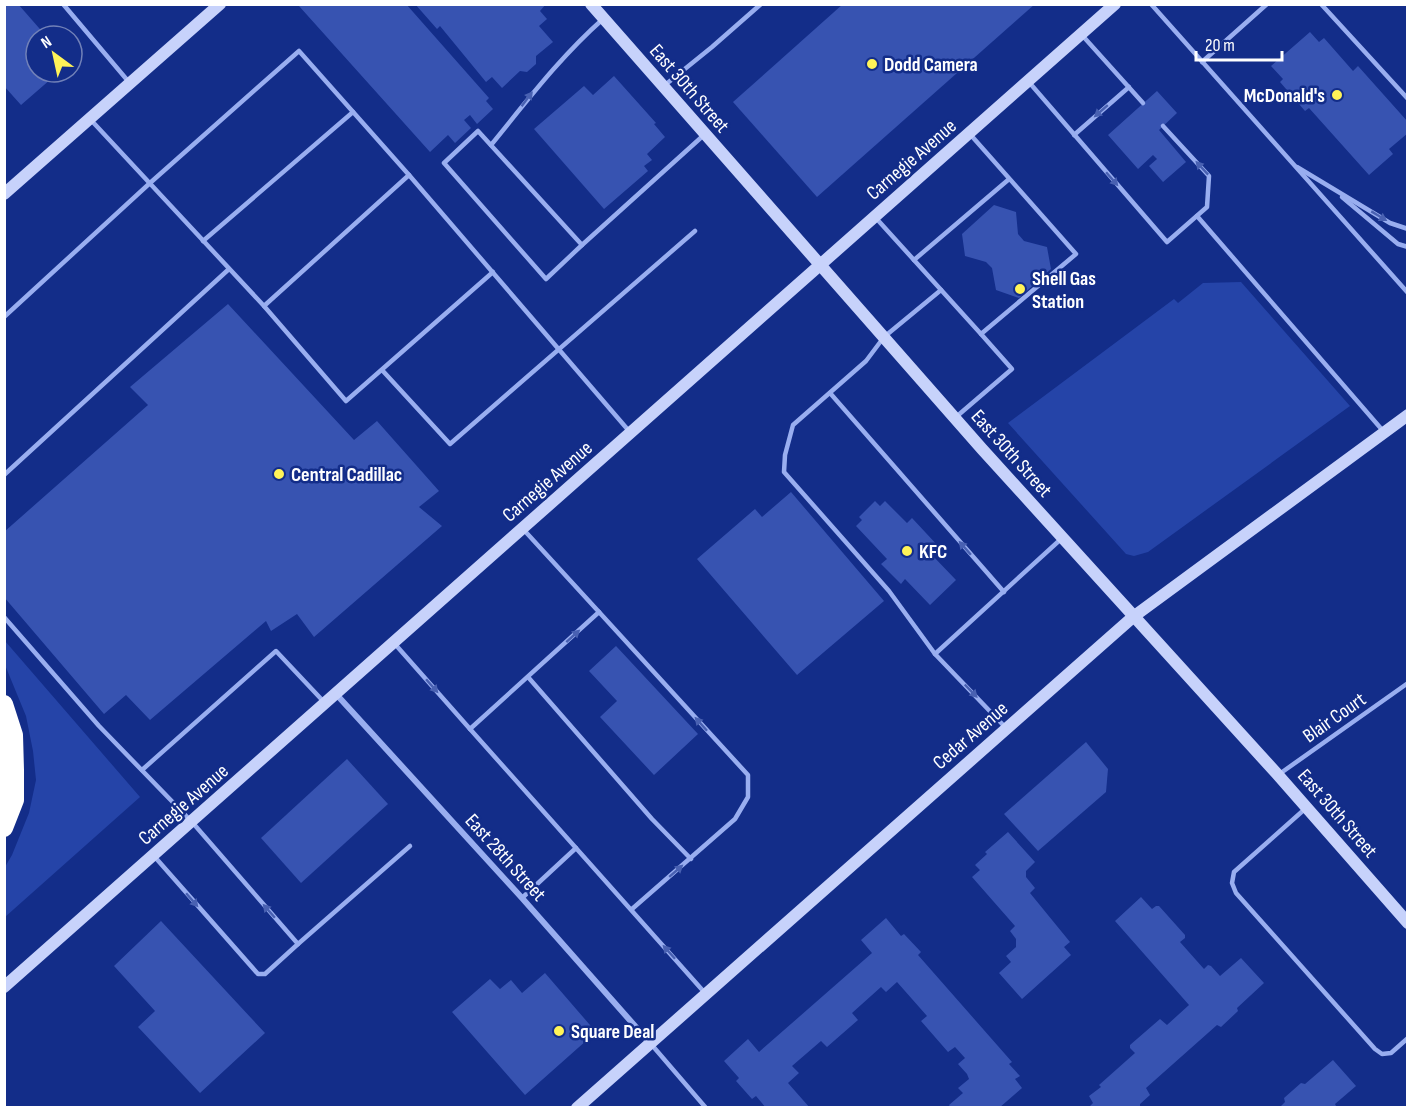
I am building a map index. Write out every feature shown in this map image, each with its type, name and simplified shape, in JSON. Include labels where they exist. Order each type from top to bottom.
[{"type":"highway","points":[[4,704],[14,735],[15,770],[15,800],[4,828]]},
{"type":"main road","points":[[4,194],[220,4]]},
{"type":"main road","name":"East 30th Street","points":[[591,4],[954,418],[1133,618],[1278,775],[1407,923]]},
{"type":"main road","name":"Carnegie Avenue","points":[[4,987],[1115,4]]},
{"type":"main road","name":"Cedar Avenue","points":[[577,1107],[1133,618],[1407,415]]},
{"type":"street","name":"East 28th Street","points":[[336,694],[522,898],[650,1043]]},
{"type":"lane","points":[[63,4],[130,83]]},
{"type":"lane","points":[[663,87],[761,4]]},
{"type":"lane","points":[[1151,4],[1407,293]]},
{"type":"lane","points":[[1202,62],[1267,4]]},
{"type":"lane","points":[[1321,4],[1407,99]]},
{"type":"lane","points":[[491,145],[576,43],[603,19]]},
{"type":"lane","points":[[1081,34],[1143,103]]},
{"type":"lane","points":[[4,317],[299,51],[631,433]]},
{"type":"lane","points":[[1028,81],[1167,242],[1207,207],[1209,176],[1163,126]]},
{"type":"lane","points":[[1074,135],[1129,87]]},
{"type":"lane","points":[[203,241],[353,112]]},
{"type":"lane","points":[[90,119],[264,306],[346,401],[493,272]]},
{"type":"lane","points":[[582,245],[478,131],[444,163],[546,279],[705,134]]},
{"type":"lane","points":[[969,133],[1008,180],[1076,254],[981,334]]},
{"type":"lane","points":[[1293,164],[1390,223],[1407,229]]},
{"type":"lane","points":[[264,306],[409,175]]},
{"type":"lane","points":[[914,261],[1008,180]]},
{"type":"lane","points":[[1331,187],[1398,244],[1407,247]]},
{"type":"lane","points":[[1197,216],[1384,432]]},
{"type":"lane","points":[[875,217],[1012,369],[954,418]]},
{"type":"lane","points":[[382,370],[450,444],[695,231]]},
{"type":"lane","points":[[4,475],[229,269]]},
{"type":"lane","points":[[941,290],[884,337],[866,361],[793,425],[785,455],[784,472],[889,591],[935,654],[1007,729]]},
{"type":"lane","points":[[830,393],[1004,592]]},
{"type":"lane","points":[[522,529],[748,775],[748,797],[735,819],[632,909]]},
{"type":"lane","points":[[935,654],[1062,538]]},
{"type":"lane","points":[[470,729],[599,612]]},
{"type":"lane","points":[[4,617],[99,726],[192,822],[298,944]]},
{"type":"lane","points":[[393,643],[706,994]]},
{"type":"lane","points":[[142,770],[276,651],[326,704]]},
{"type":"lane","points":[[528,677],[652,819],[691,859]]},
{"type":"lane","name":"Blair Court","points":[[1278,775],[1407,683]]},
{"type":"lane","points":[[1306,808],[1234,872],[1232,883],[1236,893],[1375,1049],[1382,1054],[1391,1053],[1407,1038]]},
{"type":"lane","points":[[154,856],[258,974],[265,974],[410,846]]},
{"type":"lane","points":[[522,898],[576,848]]},
{"type":"lane","points":[[650,1043],[706,1107]]},
{"type":"shaded area","points":[[1241,282],[1350,406],[1148,552],[1134,556],[1126,554],[1008,423],[1174,299],[1178,303],[1203,283]]},
{"type":"shaded area","points":[[5,641],[140,797],[5,917],[5,867],[29,813],[36,780],[26,716],[5,665]]},
{"type":"building","points":[[4,4],[18,4],[36,24],[24,24],[24,84],[45,84],[21,105],[4,86]]},
{"type":"building","points":[[301,4],[406,4],[489,98],[486,101],[493,109],[477,124],[470,115],[464,120],[471,128],[455,143],[448,135],[430,152],[299,6]]},
{"type":"building","points":[[415,4],[546,4],[540,11],[547,19],[539,26],[553,42],[536,56],[536,64],[527,72],[520,71],[502,88],[492,77],[486,82],[440,26],[437,29]]},
{"type":"building","name":"Dodd Camera","points":[[843,4],[1035,4],[817,197],[733,102]]},
{"type":"building","name":"McDonald's","points":[[1310,32],[1319,42],[1324,38],[1353,71],[1358,66],[1408,122],[1408,133],[1389,149],[1393,154],[1369,175],[1309,108],[1305,111],[1280,82],[1283,79],[1271,66]]},
{"type":"building","points":[[614,76],[656,123],[654,124],[665,137],[647,154],[652,160],[644,166],[648,171],[604,209],[534,129],[584,86],[593,95]]},
{"type":"building","points":[[1157,91],[1177,113],[1159,130],[1186,162],[1163,182],[1149,166],[1157,159],[1153,155],[1138,169],[1108,135]]},
{"type":"building","points":[[994,205],[1016,212],[1018,234],[1024,241],[1047,247],[1051,269],[1019,298],[996,290],[992,268],[986,262],[965,256],[962,234]]},
{"type":"building","points":[[228,304],[354,440],[377,421],[439,491],[419,507],[442,526],[314,637],[297,614],[271,631],[266,621],[150,720],[126,695],[104,714],[4,597],[4,532],[148,405],[130,387]]},
{"type":"building","points":[[791,492],[884,601],[797,675],[697,559],[755,509],[762,517]]},
{"type":"building","name":"KFC","points":[[875,501],[880,506],[885,501],[907,523],[912,518],[939,547],[931,554],[956,580],[930,605],[905,579],[901,584],[881,564],[887,559],[856,526],[862,520],[859,517]]},
{"type":"building","points":[[616,646],[698,734],[654,775],[600,717],[617,701],[589,671]]},
{"type":"building","points":[[1086,742],[1108,769],[1106,792],[1038,851],[1004,814]]},
{"type":"building","points":[[347,759],[388,804],[301,883],[261,838]]},
{"type":"building","points":[[1008,832],[1035,862],[1026,871],[1026,877],[1035,888],[1030,893],[1070,942],[1064,947],[1071,955],[1022,999],[999,973],[1011,962],[1006,956],[1016,947],[1016,939],[1010,931],[1015,926],[972,877],[980,870],[975,865],[987,854],[985,852]]},
{"type":"building","points":[[1141,897],[1152,909],[1159,906],[1185,935],[1180,942],[1204,969],[1208,965],[1211,966],[1220,976],[1241,958],[1264,983],[1237,1008],[1238,1011],[1221,1027],[1217,1025],[1146,1088],[1150,1095],[1140,1104],[1140,1108],[1088,1108],[1093,1103],[1089,1096],[1135,1053],[1130,1045],[1160,1019],[1167,1025],[1189,1005],[1115,921]]},
{"type":"building","points":[[886,918],[901,936],[904,934],[921,952],[918,955],[1012,1062],[1009,1064],[1020,1076],[1015,1079],[1022,1088],[999,1108],[951,1108],[949,1105],[963,1093],[958,1088],[969,1079],[958,1064],[965,1058],[955,1047],[948,1052],[921,1021],[927,1016],[897,982],[886,992],[881,987],[852,1013],[858,1020],[827,1047],[821,1041],[792,1066],[799,1073],[788,1083],[810,1108],[766,1108],[756,1096],[752,1099],[736,1081],[739,1078],[724,1061],[748,1039],[759,1052],[872,953],[861,940]]},
{"type":"building","points":[[161,921],[265,1033],[200,1093],[138,1027],[155,1011],[114,966]]},
{"type":"building","points":[[545,973],[596,1032],[525,1095],[452,1012],[490,979],[500,989],[511,980],[522,993]]},
{"type":"building","points":[[1333,1060],[1356,1086],[1335,1104],[1337,1108],[1279,1108],[1285,1102],[1284,1098],[1301,1083],[1305,1084]]},
{"type":"place","name":"Dodd Camera","points":[[872,64]]},
{"type":"place","name":"McDonald's","points":[[1337,95]]},
{"type":"place","name":"Shell Gas Station","points":[[1020,289]]},
{"type":"place","name":"Central Cadillac","points":[[279,474]]},
{"type":"place","name":"KFC","points":[[907,551]]},
{"type":"place","name":"Square Deal","points":[[559,1031]]}]
